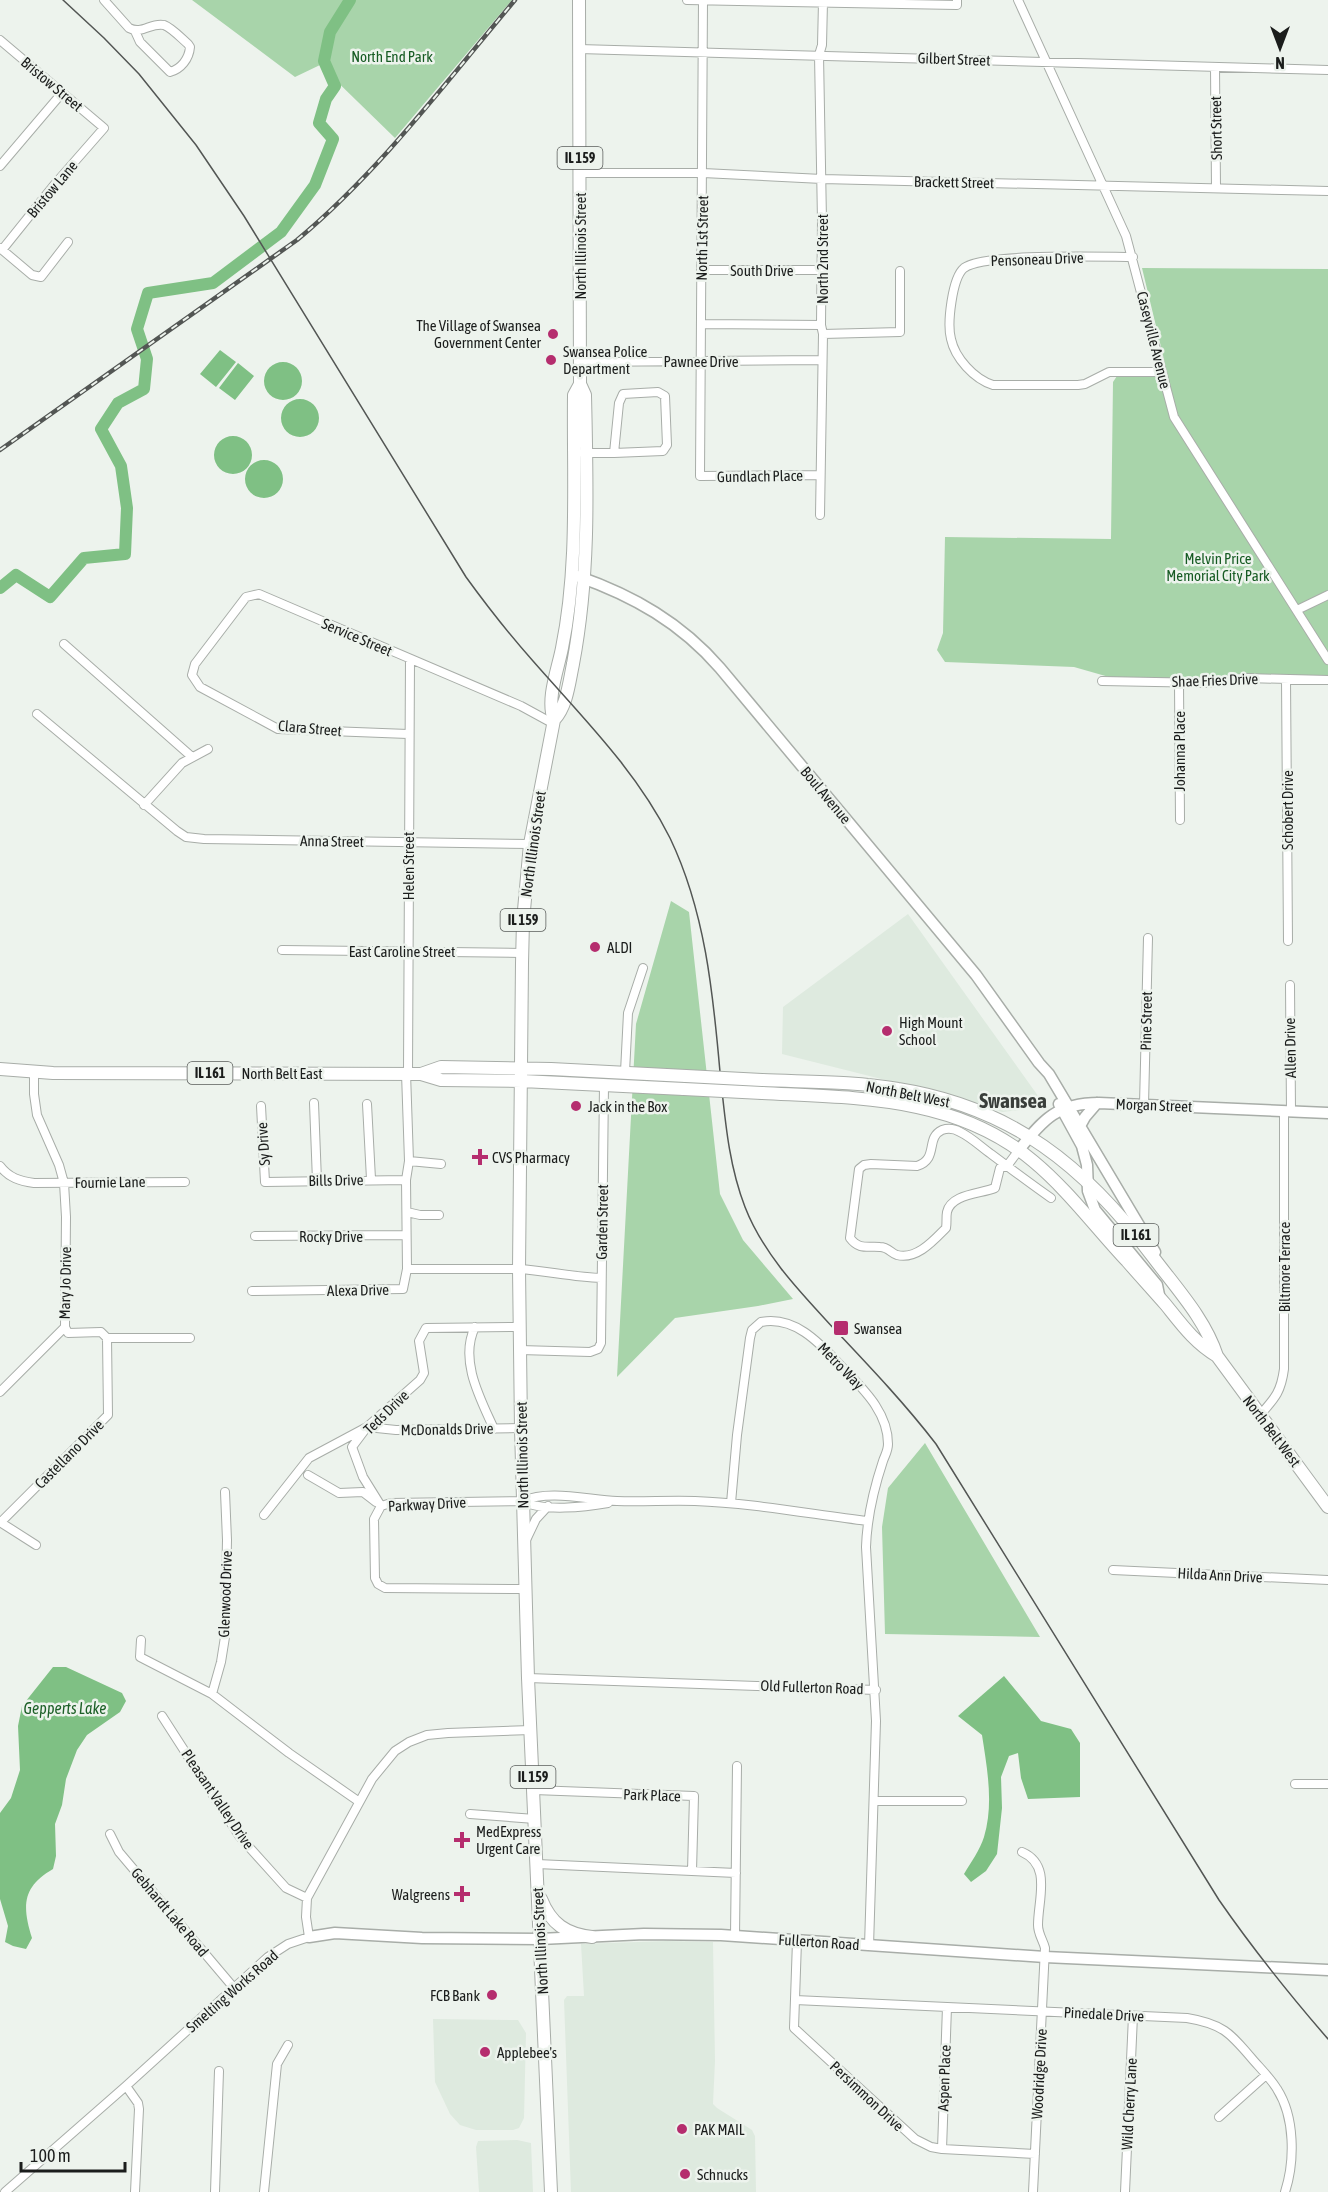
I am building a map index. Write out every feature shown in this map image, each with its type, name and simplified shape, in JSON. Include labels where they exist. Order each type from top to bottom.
[{"type":"main road","name":"North Illinois Street","points":[[554,722],[564,707],[585,579],[585,395],[580,384],[579,0]]},
{"type":"main road","name":"North Illinois Street","points":[[551,2192],[528,1678],[521,1428],[519,1269],[522,952],[530,844],[554,722],[551,704],[564,636],[572,574],[573,395],[580,384]]},
{"type":"main road","name":"North Belt East","points":[[0,1070],[407,1073],[421,1074],[441,1080],[522,1075]]},
{"type":"main road","name":"North Belt West","points":[[522,1075],[625,1072],[867,1085],[914,1092],[967,1107],[1029,1137],[1062,1159],[1088,1181],[1117,1211],[1207,1330],[1217,1356],[1328,1507]]},
{"type":"main road","name":"North Belt West","points":[[522,1075],[604,1085],[860,1098],[911,1105],[965,1121],[1019,1150],[1053,1180],[1161,1299],[1193,1340],[1217,1356]]},
{"type":"main road","points":[[538,1892],[544,1908],[558,1926],[569,1932],[592,1937]]},
{"type":"street","points":[[104,0],[129,28],[135,31],[165,26],[188,44],[190,47],[188,58],[173,72],[167,70],[140,42],[135,31]]},
{"type":"street","points":[[687,0],[957,3]]},
{"type":"street","name":"North 1st Street","points":[[700,476],[703,0]]},
{"type":"street","name":"Caseyville Avenue","points":[[1018,0],[1126,236],[1170,406],[1178,425],[1328,660]]},
{"type":"street","name":"North 2nd Street","points":[[820,515],[822,179],[819,55],[822,45],[823,2]]},
{"type":"street","name":"Bristow Street","points":[[0,40],[104,128]]},
{"type":"street","name":"Gilbert Street","points":[[579,49],[1328,70]]},
{"type":"street","name":"Short Street","points":[[1215,67],[1216,189]]},
{"type":"street","points":[[0,166],[62,93]]},
{"type":"street","name":"Bristow Lane","points":[[1,249],[104,128]]},
{"type":"street","name":"Brackett Street","points":[[580,173],[703,173],[822,179],[1328,192]]},
{"type":"street","points":[[1,249],[32,275],[42,277],[68,242]]},
{"type":"street","name":"Pensoneau Drive","points":[[1133,257],[1032,258],[975,262],[959,273],[954,285],[951,340],[970,371],[984,382],[993,385],[1078,385],[1109,372],[1161,372]]},
{"type":"street","name":"South Drive","points":[[701,270],[822,270]]},
{"type":"street","points":[[701,324],[900,332],[900,271]]},
{"type":"street","name":"Pawnee Drive","points":[[580,362],[821,360]]},
{"type":"street","points":[[573,452],[614,453],[663,451],[667,445],[665,396],[658,392],[623,394],[618,403],[614,453]]},
{"type":"street","name":"Gundlach Place","points":[[700,476],[820,475]]},
{"type":"street","name":"Boul Avenue","points":[[572,574],[655,611],[682,630],[706,653],[976,975],[1039,1063],[1044,1077],[1080,1126],[1138,1225],[1164,1264],[1167,1276]]},
{"type":"street","name":"Service Street","points":[[192,675],[195,664],[246,597],[259,594],[554,722]]},
{"type":"street","points":[[1297,610],[1328,595]]},
{"type":"street","points":[[64,644],[192,757]]},
{"type":"street","name":"Helen Street","points":[[407,1269],[410,659]]},
{"type":"street","name":"Clara Street","points":[[192,675],[200,687],[278,729],[408,734]]},
{"type":"street","name":"Shae Fries Drive","points":[[1102,681],[1208,684],[1245,678],[1328,680]]},
{"type":"street","name":"Schobert Drive","points":[[1286,679],[1288,941]]},
{"type":"street","name":"Johanna Place","points":[[1179,683],[1180,820]]},
{"type":"street","name":"Anna Street","points":[[37,714],[144,805],[186,837],[530,844]]},
{"type":"street","points":[[144,805],[182,763],[208,749]]},
{"type":"street","name":"Pine Street","points":[[1144,1105],[1148,938]]},
{"type":"street","name":"East Caroline Street","points":[[282,950],[522,952]]},
{"type":"street","points":[[625,1072],[628,1013],[643,968]]},
{"type":"street","name":"Allen Drive","points":[[1288,1111],[1290,985]]},
{"type":"street","name":"Mary Jo Drive","points":[[0,1392],[65,1327],[64,1183],[57,1159],[37,1115],[34,1072]]},
{"type":"street","name":"Garden Street","points":[[519,1269],[571,1277],[601,1278],[604,1085]]},
{"type":"street","points":[[314,1103],[317,1180]]},
{"type":"street","points":[[1080,1126],[1097,1103]]},
{"type":"street","name":"Morgan Street","points":[[1065,1107],[1097,1103],[1328,1113]]},
{"type":"street","points":[[367,1104],[372,1179]]},
{"type":"street","name":"Sy Drive","points":[[261,1106],[265,1182]]},
{"type":"street","points":[[1051,1198],[1007,1166],[961,1132],[952,1129],[943,1130],[937,1134],[930,1156],[923,1164],[917,1166],[864,1165],[859,1169],[850,1238],[860,1246],[888,1248],[895,1254],[906,1256],[920,1251],[946,1228],[947,1211],[953,1202],[961,1197],[994,1188],[1000,1168],[1007,1166],[1042,1123],[1065,1107]]},
{"type":"street","name":"Boul Avenue","points":[[1065,1107],[1082,1146],[1087,1165],[1090,1200],[1095,1210],[1157,1286],[1161,1299]]},
{"type":"street","name":"Biltmore Terrace","points":[[1260,1415],[1276,1397],[1284,1369],[1288,1111]]},
{"type":"street","points":[[409,1161],[441,1164]]},
{"type":"street","name":"Fournie Lane","points":[[0,1166],[14,1179],[34,1183],[185,1182]]},
{"type":"street","name":"Bills Drive","points":[[265,1182],[406,1180]]},
{"type":"street","points":[[407,1212],[438,1215]]},
{"type":"street","name":"Rocky Drive","points":[[255,1236],[406,1235]]},
{"type":"street","name":"Alexa Drive","points":[[252,1291],[403,1289],[407,1269],[519,1269]]},
{"type":"street","points":[[520,1350],[590,1352],[598,1349],[601,1343],[601,1278]]},
{"type":"street","name":"Metro Way","points":[[731,1503],[737,1435],[750,1338],[756,1325],[766,1321],[795,1327],[817,1340],[874,1402],[887,1434],[887,1452],[867,1521],[866,1562],[876,1690]]},
{"type":"street","points":[[65,1327],[68,1332],[102,1332],[107,1338],[190,1338]]},
{"type":"street","points":[[475,1327],[471,1336],[470,1349],[474,1384],[494,1429]]},
{"type":"street","name":"Teds Drive","points":[[381,1506],[363,1477],[352,1447],[367,1427],[420,1380],[424,1373],[419,1341],[426,1328],[519,1327]]},
{"type":"street","name":"Castellano Drive","points":[[1,1522],[108,1415],[107,1338]]},
{"type":"street","points":[[264,1515],[309,1458],[367,1427]]},
{"type":"street","name":"McDonalds Drive","points":[[367,1427],[396,1430],[521,1428]]},
{"type":"street","points":[[308,1476],[339,1493],[363,1492],[381,1506]]},
{"type":"street","name":"Glenwood Drive","points":[[212,1694],[225,1637],[225,1492]]},
{"type":"street","points":[[523,1501],[529,1498],[561,1497],[616,1501],[731,1503],[867,1521]]},
{"type":"street","points":[[523,1501],[530,1505],[595,1506],[616,1501]]},
{"type":"street","name":"Parkway Drive","points":[[523,1501],[391,1503],[381,1506],[374,1519],[375,1578],[378,1584],[385,1588],[525,1590]]},
{"type":"street","points":[[524,1545],[536,1519],[548,1506]]},
{"type":"street","points":[[1,1522],[36,1545]]},
{"type":"street","name":"Hilda Ann Drive","points":[[1113,1570],[1328,1580]]},
{"type":"street","points":[[141,1640],[140,1657],[212,1694],[358,1801]]},
{"type":"street","name":"Old Fullerton Road","points":[[528,1678],[876,1690],[869,1946]]},
{"type":"street","name":"Pleasant Valley Drive","points":[[162,1716],[240,1837],[286,1888],[307,1898]]},
{"type":"street","points":[[309,1936],[306,1917],[307,1898],[358,1801],[394,1751],[427,1735],[531,1730]]},
{"type":"street","points":[[735,1936],[737,1766]]},
{"type":"street","points":[[1295,1784],[1328,1784]]},
{"type":"street","name":"Park Place","points":[[534,1790],[694,1796],[692,1871]]},
{"type":"street","points":[[874,1801],[963,1801]]},
{"type":"street","points":[[470,1814],[535,1819]]},
{"type":"street","name":"Gebhardt Lake Road","points":[[110,1834],[119,1852],[234,1988]]},
{"type":"street","name":"Woodridge Drive","points":[[1022,1852],[1033,1857],[1039,1866],[1041,1877],[1038,1928],[1043,1941],[1045,1957],[1033,2192]]},
{"type":"street","points":[[537,1864],[736,1873]]},
{"type":"street","name":"Fullerton Road","points":[[309,1936],[335,1933],[422,1938],[540,1939],[644,1935],[735,1936],[1045,1957],[1328,1970]]},
{"type":"street","name":"Smelting Works Road","points":[[5,2192],[268,1957],[288,1944],[309,1936]]},
{"type":"street","name":"Persimmon Drive","points":[[797,1941],[794,2028],[915,2139],[931,2147],[942,2149],[1035,2154]]},
{"type":"street","name":"Pinedale Drive","points":[[795,2000],[1187,2018],[1218,2025],[1231,2034],[1278,2090],[1289,2118],[1291,2161],[1285,2192]]},
{"type":"street","name":"Aspen Place","points":[[942,2149],[947,2007]]},
{"type":"street","name":"Wild Cherry Lane","points":[[1125,2192],[1133,2016]]},
{"type":"street","points":[[264,2192],[277,2064],[288,2045]]},
{"type":"street","points":[[215,2192],[219,2071]]},
{"type":"street","points":[[1219,2117],[1266,2075]]},
{"type":"street","points":[[126,2086],[140,2109],[135,2192]]},
{"type":"shaded area","name":"High Mount School","points":[[908,914],[1046,1107],[1002,1112],[957,1098],[782,1054],[783,1007]]},
{"type":"shaded area","points":[[713,1942],[715,2061],[713,2104],[752,2130],[755,2136],[756,2192],[571,2192],[564,2000],[567,1996],[584,1996],[581,1944]]},
{"type":"shaded area","points":[[433,2019],[518,2020],[526,2033],[524,2118],[519,2128],[476,2130],[460,2125],[450,2114],[435,2082]]},
{"type":"shaded area","points":[[517,2140],[531,2143],[533,2192],[479,2192],[476,2147],[478,2141]]},
{"type":"green space","name":"North End Park","points":[[192,0],[512,0],[395,138],[320,65],[295,77]]},
{"type":"green space","name":"Melvin Price Memorial City Park","points":[[1142,268],[1328,269],[1328,676],[1220,680],[1135,679],[1109,677],[1074,667],[945,662],[937,650],[943,633],[945,537],[1111,539],[1113,382],[1117,376],[1168,376]]},
{"type":"green space","points":[[671,901],[689,912],[720,1194],[743,1240],[793,1299],[675,1318],[617,1377],[636,1024]]},
{"type":"green space","points":[[925,1443],[1040,1637],[885,1634],[882,1527],[888,1488]]},
{"type":"water","points":[[220,350],[236,362],[216,387],[200,374]]},
{"type":"water","points":[[283,362],[296,368],[302,381],[296,394],[283,400],[270,394],[264,381],[270,368]]},
{"type":"water","points":[[238,363],[254,376],[235,400],[219,388]]},
{"type":"water","points":[[300,399],[313,405],[319,418],[313,431],[300,437],[287,431],[281,418],[287,405]]},
{"type":"water","points":[[233,436],[246,442],[252,455],[246,468],[233,474],[220,468],[214,455],[220,442]]},
{"type":"water","points":[[264,460],[277,466],[283,479],[277,492],[264,498],[251,492],[245,479],[251,466]]},
{"type":"water","name":"Gepperts Lake","points":[[53,1667],[66,1667],[122,1693],[126,1701],[120,1712],[87,1735],[77,1750],[66,1779],[62,1805],[55,1824],[56,1856],[53,1869],[35,1883],[27,1898],[27,1916],[32,1938],[26,1949],[5,1942],[8,1926],[0,1899],[0,1813],[11,1798],[20,1770],[18,1726],[22,1706]]},
{"type":"water","points":[[1004,1676],[1041,1721],[1071,1729],[1080,1743],[1080,1797],[1028,1799],[1021,1778],[1018,1753],[1009,1756],[1001,1777],[1002,1808],[997,1854],[986,1871],[971,1882],[964,1874],[984,1837],[989,1812],[989,1786],[982,1735],[958,1716]]},
{"type":"waterway","points":[[0,588],[16,575],[50,597],[84,558],[125,554],[127,508],[121,466],[101,429],[118,403],[144,389],[147,359],[137,329],[148,293],[213,283],[281,232],[315,185],[333,139],[319,123],[326,99],[335,86],[324,61],[330,32],[350,0]]},
{"type":"tram line","points":[[63,0],[139,74],[196,145],[244,216],[466,577],[515,641],[625,767],[656,813],[682,866],[692,894],[706,952],[731,1157],[739,1190],[753,1225],[774,1258],[798,1289],[913,1415],[936,1444],[1219,1900],[1272,1971],[1328,2039]]},
{"type":"railway","points":[[0,450],[297,240],[356,185],[384,155],[438,94],[515,0]]},
{"type":"place","name":"The Village of Swansea Government Center","points":[[553,334]]},
{"type":"place","name":"Swansea Police Department","points":[[551,360]]},
{"type":"place","name":"ALDI","points":[[595,947]]},
{"type":"place","name":"High Mount School","points":[[887,1031]]},
{"type":"place","name":"Jack in the Box","points":[[576,1106]]},
{"type":"place","name":"CVS Pharmacy","points":[[480,1157]]},
{"type":"place","name":"Swansea","points":[[841,1328]]},
{"type":"place","name":"MedExpress Urgent Care","points":[[462,1840]]},
{"type":"place","name":"Walgreens","points":[[462,1894]]},
{"type":"place","name":"FCB Bank","points":[[492,1995]]},
{"type":"place","name":"Applebee's","points":[[485,2052]]},
{"type":"place","name":"PAK MAIL","points":[[682,2129]]},
{"type":"place","name":"Schnucks","points":[[685,2174]]},
{"type":"district","name":"Swansea","points":[[1013,1100]]}]
